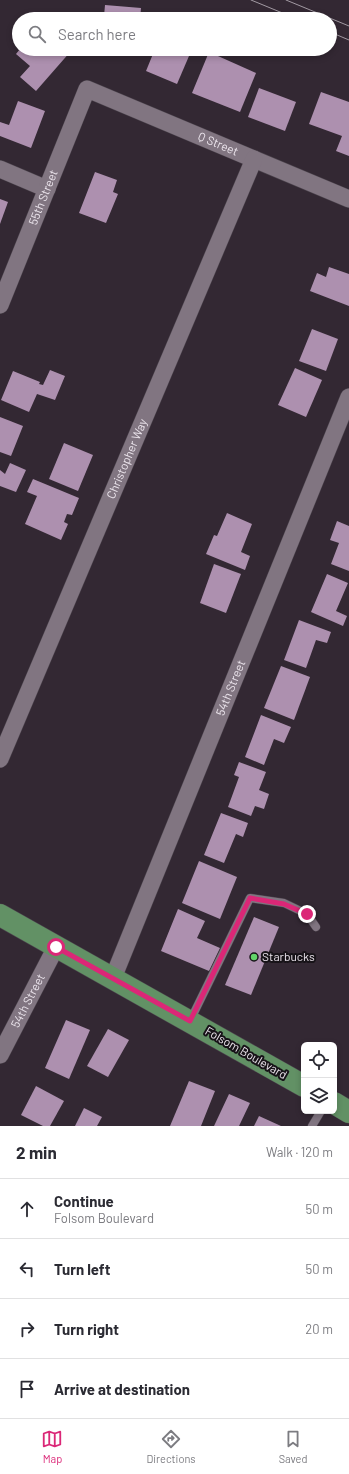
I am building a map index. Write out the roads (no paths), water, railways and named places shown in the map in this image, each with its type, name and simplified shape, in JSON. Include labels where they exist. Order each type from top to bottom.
[{"type":"main road","name":"Folsom Boulevard","points":[[0,915],[301,1084]]},
{"type":"street","name":"Q Street","points":[[87,89],[349,199]]},
{"type":"street","name":"55th Street","points":[[0,305],[87,89]]},
{"type":"street","name":"Christopher Way","points":[[0,759],[254,159]]},
{"type":"street","points":[[0,169],[47,189]]},
{"type":"street","name":"54th Street","points":[[113,978],[349,397]]},
{"type":"street","name":"54th Street","points":[[2,1049],[56,947]]},
{"type":"lane","points":[[190,1021],[250,898],[284,904],[307,914],[316,927]]},
{"type":"lane","points":[[312,1126],[319,1114]]},
{"type":"tram line","points":[[251,0],[280,12]]},
{"type":"tram line","points":[[286,0],[315,12]]},
{"type":"tram line","points":[[337,21],[349,26]]},
{"type":"tram line","points":[[337,35],[349,40]]},
{"type":"place","name":"Starbucks","points":[[254,957]]}]
